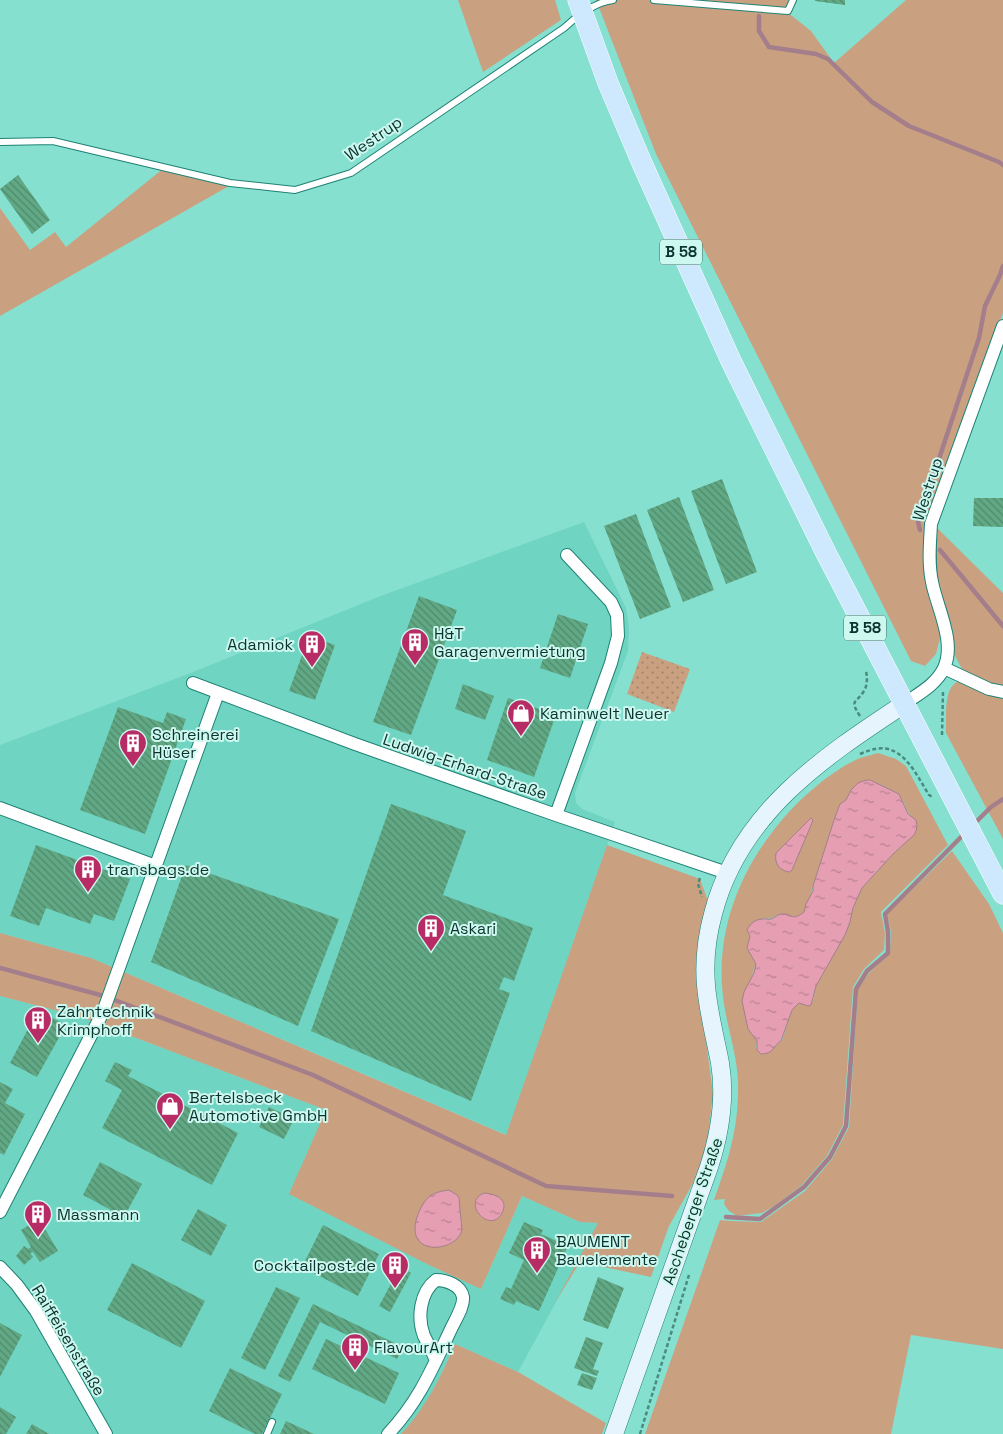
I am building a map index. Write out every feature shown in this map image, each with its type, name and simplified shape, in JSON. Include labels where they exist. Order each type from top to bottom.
[{"type":"main road","name":"B 58","points":[[581,7],[608,83],[640,161],[731,361],[826,553],[1003,894]]},
{"type":"street","name":"Westrup","points":[[944,668],[947,652],[946,632],[932,582],[929,554],[931,524],[1003,326]]},
{"type":"street","points":[[556,815],[611,663],[618,636],[617,615],[611,602],[567,555]]},
{"type":"street","points":[[904,704],[933,684],[944,668],[989,689],[1003,692]]},
{"type":"street","name":"Ludwig-Erhard-Straße","points":[[193,684],[355,744],[727,873]]},
{"type":"street","points":[[0,1212],[103,1012],[218,693]]},
{"type":"street","name":"Ascheberger Straße","points":[[614,1434],[716,1147],[721,1122],[722,1078],[709,1011],[706,962],[711,923],[727,873],[733,860],[751,833],[767,812],[788,790],[838,749],[904,704]]},
{"type":"street","points":[[0,808],[156,866]]},
{"type":"street","name":"Raiffeisenstraße","points":[[0,1267],[17,1285],[36,1311],[106,1434]]},
{"type":"street","points":[[388,1434],[402,1419],[425,1384],[436,1361],[462,1305],[461,1291],[442,1280],[436,1280],[426,1290],[420,1316],[424,1334],[436,1361]]},
{"type":"lane","name":"Westrup","points":[[0,142],[53,141],[230,183],[295,190],[351,173],[564,28],[581,7],[613,0]]},
{"type":"lane","points":[[654,0],[788,10],[793,0]]},
{"type":"lane","points":[[267,1434],[272,1422]]},
{"type":"path","points":[[938,727],[942,735],[944,668]]},
{"type":"shaded area","points":[[458,0],[555,0],[561,20],[483,72]]},
{"type":"shaded area","points":[[596,0],[793,0],[787,12],[811,31],[834,63],[906,0],[1003,0],[1003,313],[927,522],[941,634],[936,654],[925,666],[911,661],[656,154]]},
{"type":"shaded area","points":[[164,168],[229,186],[0,316],[0,208],[30,250],[55,232],[66,247]]},
{"type":"shaded area","points":[[584,522],[626,608],[629,627],[628,651],[575,793],[576,803],[582,809],[615,822],[507,1135],[91,958],[0,933],[0,745],[188,674],[378,597]]},
{"type":"shaded area","points":[[934,525],[1003,593],[1003,686],[988,683],[962,669],[953,652],[953,630],[936,582]]},
{"type":"shaded area","points":[[642,652],[690,669],[674,712],[627,694]]},
{"type":"shaded area","points":[[960,680],[1003,696],[1003,839],[946,733],[948,696],[952,686]]},
{"type":"shaded area","points":[[878,753],[896,759],[906,766],[948,845],[881,912],[885,933],[884,950],[864,969],[853,987],[843,1125],[827,1156],[801,1186],[774,1206],[762,1213],[737,1216],[729,1211],[724,1204],[725,1199],[714,1200],[732,1142],[737,1114],[738,1082],[736,1062],[724,1004],[722,977],[723,951],[734,901],[744,877],[757,855],[771,833],[795,805],[812,789],[841,768],[860,758]],"holes":[[[877,783],[899,795],[913,818],[914,835],[893,854],[862,888],[853,908],[845,935],[816,986],[813,1001],[806,1005],[799,1003],[792,1010],[782,1041],[771,1051],[764,1054],[756,1048],[757,1041],[751,1033],[751,979],[756,963],[747,948],[750,939],[748,933],[763,918],[782,914],[796,917],[803,914],[840,804],[846,800],[851,790]],[[813,820],[792,870],[779,867],[776,860]]]},
{"type":"shaded area","points":[[607,845],[700,879],[708,901],[701,940],[698,979],[713,1094],[705,1162],[669,1226],[651,1277],[580,1262],[555,1303],[598,1223],[580,1222],[522,1196],[481,1289],[429,1265],[289,1194],[326,1110],[81,1017],[0,996],[0,933],[91,958],[506,1135]]},
{"type":"shaded area","points":[[952,851],[989,904],[1003,933],[1003,1349],[911,1335],[891,1434],[645,1434],[720,1220],[761,1222],[805,1191],[832,1159],[849,1127],[858,989],[869,973],[890,953],[891,932],[887,914]]},
{"type":"shaded area","points":[[0,996],[81,1017],[326,1110],[481,1289],[522,1196],[580,1222],[599,1223],[518,1372],[455,1344],[424,1406],[401,1434],[0,1434]]},
{"type":"shaded area","points":[[455,1344],[518,1372],[606,1423],[602,1434],[401,1434],[425,1403]]},
{"type":"water","points":[[870,780],[899,794],[908,814],[916,820],[916,831],[862,888],[853,908],[845,935],[816,986],[811,1005],[799,1003],[792,1010],[781,1041],[768,1053],[761,1054],[757,1050],[757,1041],[748,1029],[742,1001],[756,964],[747,948],[750,936],[747,930],[751,924],[758,920],[771,919],[782,914],[794,917],[804,912],[813,891],[840,804],[846,800],[851,790],[858,783]]},
{"type":"water","points":[[811,818],[813,820],[812,823],[792,870],[790,872],[783,870],[777,863],[776,853]]},
{"type":"water","points":[[449,1190],[459,1198],[462,1230],[459,1236],[450,1244],[437,1247],[425,1245],[420,1242],[415,1231],[419,1211],[430,1196]]},
{"type":"water","points":[[484,1193],[497,1196],[503,1202],[503,1210],[496,1220],[484,1219],[476,1209],[475,1203]]},
{"type":"building","points":[[845,0],[845,5],[815,1]]},
{"type":"building","points":[[18,175],[50,220],[32,234],[0,189]]},
{"type":"building","points":[[722,479],[757,572],[726,584],[691,491]]},
{"type":"building","points":[[679,497],[714,590],[683,602],[647,510]]},
{"type":"building","points":[[974,498],[1003,498],[1003,527],[973,526]]},
{"type":"building","points":[[636,514],[671,607],[640,619],[604,526]]},
{"type":"building","name":"H&T Garagenvermietung","points":[[419,596],[457,610],[411,735],[373,722]]},
{"type":"building","points":[[558,614],[588,624],[570,678],[540,668]]},
{"type":"building","name":"Adamiok","points":[[309,636],[335,645],[315,700],[289,691]]},
{"type":"building","points":[[463,684],[494,696],[485,720],[455,709]]},
{"type":"building","name":"Kaminwelt Neuer","points":[[508,698],[556,715],[534,777],[487,760]]},
{"type":"building","name":"Schreinerei Hüser","points":[[118,707],[163,723],[167,712],[186,719],[145,834],[80,810]]},
{"type":"building","name":"Askari","points":[[391,804],[466,831],[443,895],[533,928],[514,981],[504,977],[499,989],[510,993],[471,1101],[311,1031]]},
{"type":"building","name":"transbags.de","points":[[36,845],[130,879],[114,921],[94,914],[90,924],[46,908],[39,926],[10,916]]},
{"type":"building","points":[[186,865],[339,919],[298,1026],[151,962]]},
{"type":"building","name":"Zahntechnik Krimphoff","points":[[38,1010],[66,1025],[37,1077],[10,1063]]},
{"type":"building","name":"Bertelsbeck Automotive GmbH","points":[[115,1062],[132,1070],[128,1076],[238,1133],[212,1185],[102,1128],[122,1090],[105,1081]]},
{"type":"building","points":[[0,1082],[13,1089],[5,1103],[25,1114],[4,1155],[0,1153]]},
{"type":"building","points":[[269,1107],[294,1119],[284,1139],[259,1127]]},
{"type":"building","points":[[100,1162],[142,1184],[124,1217],[83,1195]]},
{"type":"building","points":[[198,1209],[227,1225],[211,1256],[181,1240]]},
{"type":"building","name":"Massmann","points":[[39,1219],[58,1251],[40,1262],[33,1252],[30,1253],[33,1257],[24,1265],[16,1256],[24,1246],[28,1249],[31,1247],[21,1230]]},
{"type":"building","name":"BAUMENT Bauelemente","points":[[524,1222],[543,1230],[541,1234],[568,1246],[539,1311],[516,1301],[514,1305],[500,1299],[506,1287],[511,1289],[524,1260],[509,1253]]},
{"type":"building","points":[[323,1225],[379,1254],[358,1296],[302,1267]]},
{"type":"building","points":[[132,1263],[205,1301],[181,1348],[107,1310]]},
{"type":"building","name":"Cocktailpost.de","points":[[400,1267],[411,1273],[390,1312],[379,1306]]},
{"type":"building","points":[[598,1277],[624,1288],[608,1329],[583,1320]]},
{"type":"building","points":[[276,1287],[300,1298],[265,1370],[241,1358]]},
{"type":"building","points":[[313,1304],[403,1347],[397,1359],[320,1322],[290,1382],[278,1376]]},
{"type":"building","points":[[0,1323],[22,1335],[0,1377]]},
{"type":"building","points":[[586,1337],[603,1343],[593,1369],[599,1371],[597,1376],[574,1368]]},
{"type":"building","name":"FlavourArt","points":[[326,1339],[399,1373],[385,1404],[312,1369]]},
{"type":"building","points":[[230,1368],[282,1394],[262,1434],[255,1434],[209,1411]]},
{"type":"building","points":[[582,1373],[597,1378],[592,1390],[577,1385]]},
{"type":"building","points":[[0,1407],[16,1417],[6,1434],[0,1434]]},
{"type":"building","points":[[286,1421],[314,1434],[280,1434]]},
{"type":"building","points":[[32,1424],[49,1434],[26,1434]]},
{"type":"waterway","points":[[759,16],[759,31],[769,47],[816,54],[828,59],[872,102],[909,126],[1003,165]]},
{"type":"waterway","points":[[920,530],[918,524],[919,507],[930,486],[979,338],[985,306],[1003,266]]},
{"type":"waterway","points":[[940,550],[1003,626]]},
{"type":"waterway","points":[[974,824],[991,807],[1003,799]]},
{"type":"waterway","points":[[726,1217],[760,1219],[804,1187],[830,1157],[846,1126],[856,989],[867,971],[888,953],[888,932],[885,914],[965,833]]},
{"type":"waterway","points":[[0,968],[104,996],[313,1075],[546,1186],[672,1196]]},
{"type":"place","name":"H&T Garagenvermietung","points":[[415,666]]},
{"type":"place","name":"Adamiok","points":[[312,668]]},
{"type":"place","name":"Kaminwelt Neuer","points":[[521,737]]},
{"type":"place","name":"Schreinerei Hüser","points":[[133,767]]},
{"type":"place","name":"transbags.de","points":[[88,893]]},
{"type":"place","name":"Askari","points":[[431,952]]},
{"type":"place","name":"Zahntechnik Krimphoff","points":[[38,1044]]},
{"type":"place","name":"Bertelsbeck Automotive GmbH","points":[[170,1130]]},
{"type":"place","name":"Massmann","points":[[38,1238]]},
{"type":"place","name":"BAUMENT Bauelemente","points":[[537,1274]]},
{"type":"place","name":"Cocktailpost.de","points":[[395,1289]]},
{"type":"place","name":"FlavourArt","points":[[355,1371]]}]
